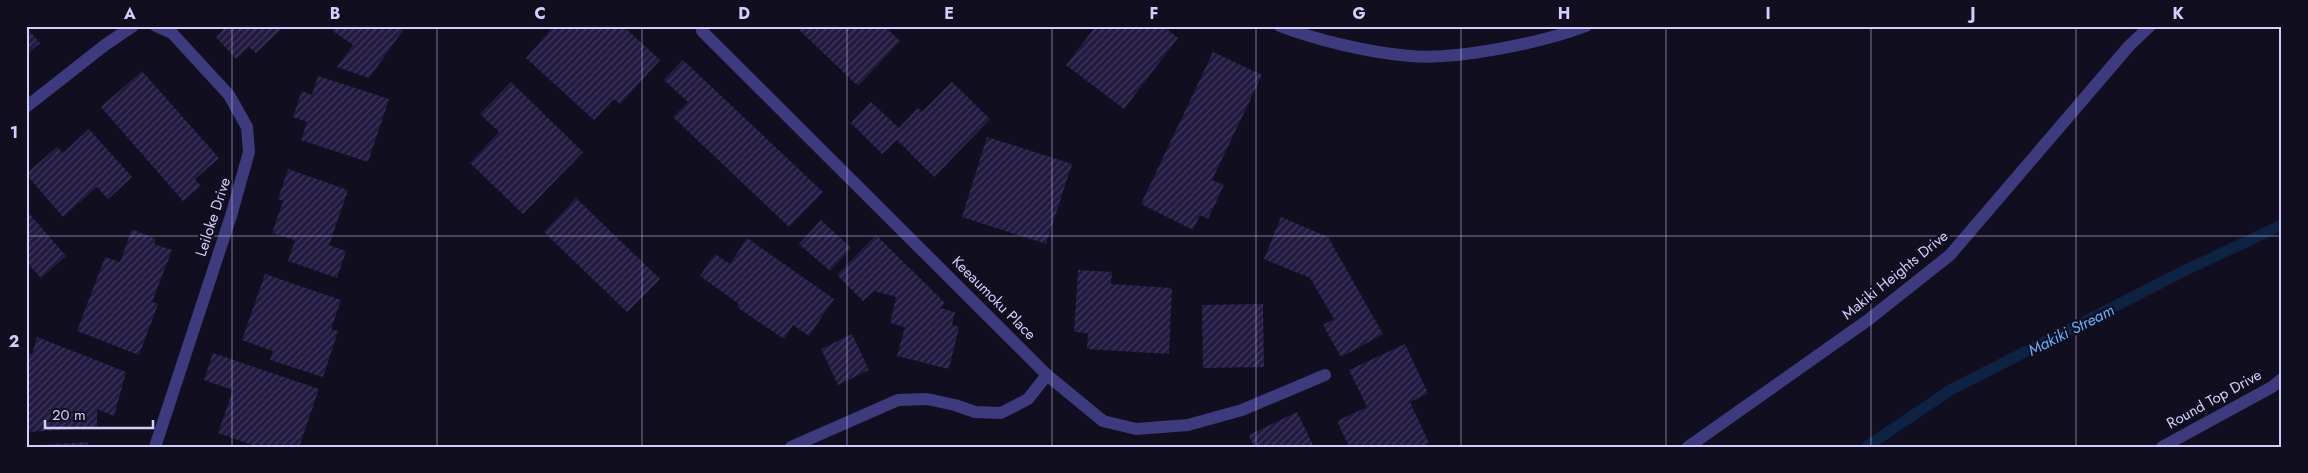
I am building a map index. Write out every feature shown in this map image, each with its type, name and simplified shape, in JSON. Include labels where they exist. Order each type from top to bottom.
[{"type":"street","points":[[26,107],[105,45],[133,26]]},
{"type":"street","name":"Leiloke Drive","points":[[155,447],[230,216],[248,152],[247,127],[229,95],[172,33],[156,26]]},
{"type":"street","points":[[1280,26],[1356,47],[1410,56],[1453,54],[1525,43],[1586,26]]},
{"type":"street","name":"Makiki Heights Drive","points":[[1688,447],[1868,320],[1950,255],[2129,46],[2150,26]]},
{"type":"street","name":"Keeaumoku Place","points":[[702,32],[1048,375],[1103,421],[1136,429],[1188,426],[1242,410],[1325,375]]},
{"type":"street","points":[[791,447],[898,400],[927,399],[955,404],[975,412],[1001,413],[1028,398],[1048,375]]},
{"type":"street","name":"Round Top Drive","points":[[2162,447],[2272,387],[2282,379]]},
{"type":"building","points":[[227,26],[285,26],[256,53],[249,47],[236,59],[216,37]]},
{"type":"building","points":[[336,26],[406,26],[369,78],[337,67],[353,45],[333,31]]},
{"type":"building","points":[[554,26],[623,26],[660,60],[620,104],[614,99],[594,120],[526,58]]},
{"type":"building","points":[[795,26],[884,26],[900,41],[858,86]]},
{"type":"building","points":[[1096,26],[1163,26],[1178,38],[1124,109],[1066,65]]},
{"type":"building","points":[[26,27],[40,43],[26,55]]},
{"type":"building","points":[[1213,52],[1262,75],[1212,180],[1224,185],[1208,219],[1200,215],[1193,230],[1141,204]]},
{"type":"building","points":[[683,60],[823,192],[789,227],[673,117],[688,102],[664,80]]},
{"type":"building","points":[[142,71],[219,158],[195,179],[201,186],[183,201],[101,107]]},
{"type":"building","points":[[318,76],[389,99],[368,162],[301,140],[307,122],[293,117],[302,91],[312,95]]},
{"type":"building","points":[[511,82],[583,152],[523,214],[470,163],[499,132],[480,114]]},
{"type":"building","points":[[952,82],[990,119],[934,177],[897,140],[882,154],[851,123],[871,102],[899,128],[918,108],[922,112]]},
{"type":"building","points":[[89,129],[132,177],[108,199],[97,187],[63,217],[26,174],[57,147],[63,153]]},
{"type":"building","points":[[987,137],[1072,164],[1046,244],[962,217]]},
{"type":"building","points":[[288,169],[348,190],[329,245],[346,251],[337,278],[288,261],[295,240],[272,233],[283,201],[278,199]]},
{"type":"building","points":[[576,198],[660,279],[627,312],[544,232]]},
{"type":"building","points":[[26,210],[66,256],[41,278],[28,264],[26,265]]},
{"type":"building","points":[[1281,217],[1328,237],[1383,334],[1341,357],[1323,325],[1334,319],[1310,278],[1264,259]]},
{"type":"building","points":[[821,220],[851,248],[830,271],[799,244]]},
{"type":"building","points":[[132,229],[156,239],[154,244],[172,250],[152,302],[158,304],[139,355],[77,331],[105,257],[120,262]]},
{"type":"building","points":[[876,235],[945,303],[940,308],[955,312],[952,325],[959,327],[949,369],[897,356],[905,327],[890,323],[896,297],[874,291],[863,301],[837,275]]},
{"type":"building","points":[[747,238],[834,299],[809,336],[793,325],[784,339],[737,307],[739,304],[700,276],[715,254],[730,264]]},
{"type":"building","points":[[1078,270],[1112,272],[1111,284],[1172,288],[1169,354],[1087,349],[1088,333],[1074,332]]},
{"type":"building","points":[[265,274],[341,300],[331,329],[338,331],[323,377],[270,360],[273,351],[242,340]]},
{"type":"building","points":[[1263,304],[1264,367],[1203,368],[1202,305]]},
{"type":"building","points":[[852,334],[869,370],[838,385],[821,349]]},
{"type":"building","points":[[37,337],[126,372],[114,416],[97,409],[97,428],[26,432],[26,353],[32,354]]},
{"type":"building","points":[[1405,344],[1428,393],[1410,402],[1429,443],[1422,447],[1349,447],[1337,421],[1367,407],[1349,370]]},
{"type":"building","points":[[213,353],[319,389],[299,447],[258,447],[218,433],[233,390],[204,380]]},
{"type":"building","points":[[1297,412],[1314,447],[1254,447],[1249,435]]},
{"type":"building","points":[[88,442],[88,447],[40,447],[40,445]]},
{"type":"waterway","name":"Makiki Stream","points":[[1866,447],[1952,389],[2188,269],[2282,225]]}]
